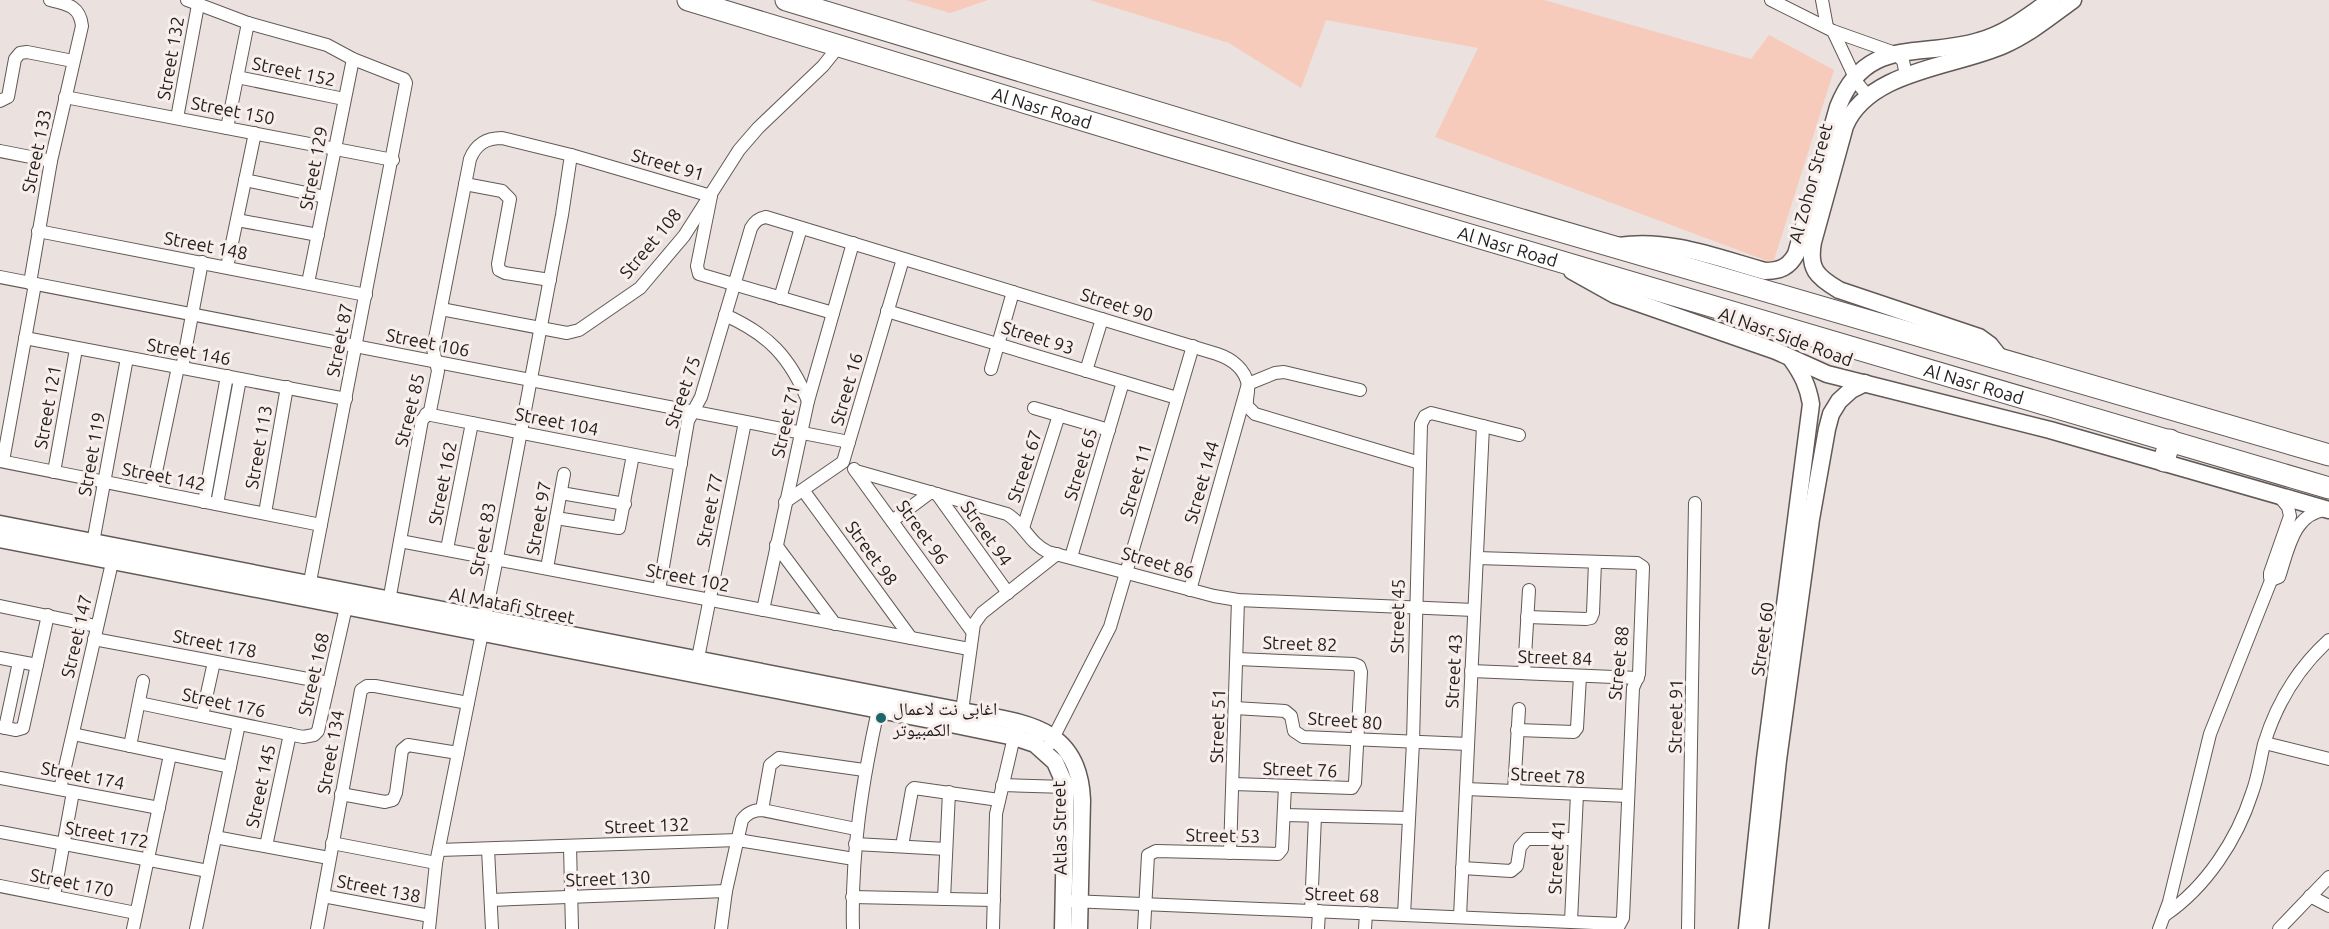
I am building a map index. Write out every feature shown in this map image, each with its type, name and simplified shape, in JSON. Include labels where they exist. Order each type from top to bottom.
[{"type":"highway","name":"Al Nasr Road","points":[[688,0],[1165,145],[2329,488]]},
{"type":"highway","name":"Al Nasr Road","points":[[786,0],[1373,177],[1619,246],[2329,455]]},
{"type":"highway","points":[[1134,135],[1142,131],[1146,124],[1147,115],[1144,108]]},
{"type":"highway","points":[[1165,145],[1163,129],[1168,121],[1175,117]]},
{"type":"highway","points":[[2164,461],[2170,440]]},
{"type":"street","name":"Street 133","points":[[2,461],[26,338],[38,231],[51,160],[82,26],[81,18],[71,6],[50,0]]},
{"type":"street","points":[[1771,0],[1830,29],[1895,53],[1903,61],[1904,77]]},
{"type":"street","points":[[1822,0],[1830,29],[1854,77],[1868,96]]},
{"type":"street","name":"Al Zohor Street","points":[[1619,246],[1645,243],[1669,245],[1765,271],[1774,271],[1788,266],[1796,254],[1838,106],[1846,87],[1854,77],[1869,63],[1895,53],[1942,50],[1981,41],[2010,27],[2051,0]]},
{"type":"street","name":"Al Zohor Street","points":[[2001,358],[1990,345],[1979,337],[1839,290],[1820,277],[1815,270],[1811,261],[1813,242],[1849,116],[1868,96],[1904,77],[2003,46],[2073,0]]},
{"type":"street","points":[[192,2],[248,23],[327,45],[353,60]]},
{"type":"street","name":"Street 132","points":[[177,118],[192,2]]},
{"type":"street","points":[[227,128],[248,23]]},
{"type":"street","points":[[711,196],[728,164],[746,142],[823,66],[839,46]]},
{"type":"street","points":[[0,101],[6,99],[10,93],[15,59],[20,53],[27,52],[73,61]]},
{"type":"street","name":"Street 87","points":[[308,592],[407,87],[404,79],[353,60]]},
{"type":"street","name":"Street 129","points":[[308,283],[353,60]]},
{"type":"street","name":"Street 152","points":[[237,77],[344,99]]},
{"type":"street","name":"Street 150","points":[[65,97],[393,160]]},
{"type":"street","points":[[226,267],[255,133]]},
{"type":"street","name":"Street 91","points":[[470,159],[478,145],[494,138],[502,138],[571,155],[711,196],[697,270],[702,276],[734,284]]},
{"type":"street","points":[[0,151],[51,160]]},
{"type":"street","name":"Street 83","points":[[429,923],[436,862],[531,381],[571,155]]},
{"type":"street","name":"Street 85","points":[[389,601],[422,420],[430,408],[436,381],[438,368],[433,349],[470,159]]},
{"type":"street","points":[[246,180],[325,197]]},
{"type":"street","points":[[465,184],[502,191],[510,199],[498,264],[499,270],[550,280]]},
{"type":"street","name":"Street 108","points":[[441,309],[540,329],[567,333],[579,330],[640,288],[684,236],[711,196]]},
{"type":"street","name":"Street 75","points":[[659,590],[688,421],[701,397],[751,228],[757,220],[766,217]]},
{"type":"street","name":"Street 90","points":[[766,217],[1228,358],[1244,374],[1248,384],[1247,406],[1255,414],[1420,463]]},
{"type":"street","points":[[237,220],[318,235]]},
{"type":"street","points":[[780,298],[801,228]]},
{"type":"street","name":"Street 148","points":[[38,231],[366,295]]},
{"type":"street","name":"Street 71","points":[[763,610],[808,400],[852,243]]},
{"type":"street","name":"Street 16","points":[[845,456],[903,259]]},
{"type":"street","name":"Al Nasr Side Road","points":[[1551,259],[1615,295],[1776,351],[1827,374],[1923,396],[2164,461],[2328,510]]},
{"type":"street","points":[[152,491],[202,262]]},
{"type":"street","name":"Street 106","points":[[0,277],[849,442]]},
{"type":"street","points":[[734,284],[832,313]]},
{"type":"street","points":[[991,369],[1013,292]]},
{"type":"street","name":"Street 93","points":[[887,311],[1177,398]]},
{"type":"street","points":[[725,315],[744,323],[774,345],[793,369],[808,400]]},
{"type":"street","points":[[1086,371],[1102,319]]},
{"type":"street","name":"Street 146","points":[[26,338],[346,399]]},
{"type":"street","name":"Street 11","points":[[1046,752],[1107,634],[1193,346]]},
{"type":"street","name":"Street 121","points":[[54,472],[76,349]]},
{"type":"street","name":"Street 119","points":[[92,550],[127,358]]},
{"type":"street","name":"Street 60","points":[[1747,929],[1767,800],[1804,518],[1811,404],[1808,388],[1801,372],[1791,359]]},
{"type":"street","points":[[1248,384],[1275,373],[1284,372],[1360,390]]},
{"type":"street","points":[[211,503],[234,377]]},
{"type":"street","name":"Street 65","points":[[1071,557],[1123,382]]},
{"type":"street","name":"Street 60","points":[[1804,518],[1831,414],[1839,401],[1851,390],[1865,383]]},
{"type":"street","name":"Street 144","points":[[1190,590],[1248,384]]},
{"type":"street","name":"Street 113","points":[[265,513],[287,387]]},
{"type":"street","points":[[1034,408],[1109,430]]},
{"type":"street","name":"Street 104","points":[[426,414],[681,464]]},
{"type":"street","name":"Street 45","points":[[1404,915],[1413,742],[1421,424],[1428,414],[1435,414],[1519,435]]},
{"type":"street","name":"Street 67","points":[[1023,528],[1059,415]]},
{"type":"street","name":"Street 77","points":[[696,668],[745,422]]},
{"type":"street","name":"Street 162","points":[[447,549],[472,423]]},
{"type":"street","name":"Street 43","points":[[1460,917],[1483,426]]},
{"type":"street","points":[[556,518],[617,529],[621,526],[633,455]]},
{"type":"street","points":[[785,502],[842,464],[845,456]]},
{"type":"street","name":"Street 96","points":[[845,456],[971,630]]},
{"type":"street","name":"Street 142","points":[[2,461],[321,525]]},
{"type":"street","name":"Street 86","points":[[856,471],[1007,514],[1023,528],[1033,543],[1048,552],[1126,571],[1190,590],[1238,600],[1474,610]]},
{"type":"street","name":"Street 97","points":[[547,568],[564,474]]},
{"type":"street","name":"Street 98","points":[[803,490],[911,638]]},
{"type":"street","points":[[561,493],[625,504]]},
{"type":"street","points":[[892,521],[934,493]]},
{"type":"street","name":"Street 94","points":[[934,493],[1008,593]]},
{"type":"street","points":[[2275,494],[2281,497],[2288,507],[2294,523]]},
{"type":"street","name":"Street 91","points":[[1688,929],[1695,503]]},
{"type":"street","points":[[2159,929],[2165,915],[2210,734],[2272,579],[2270,573],[2294,523],[2314,512],[2328,510]]},
{"type":"street","name":"Al Matafi Street","points":[[0,524],[92,550]]},
{"type":"street","name":"Al Matafi Street","points":[[0,539],[92,550],[308,592],[389,601],[484,626]]},
{"type":"street","name":"Street 102","points":[[400,541],[969,649]]},
{"type":"street","points":[[776,545],[835,624]]},
{"type":"street","name":"Street 147","points":[[54,896],[64,845],[66,790],[73,734],[114,554]]},
{"type":"street","points":[[962,711],[971,630],[982,613],[1057,554]]},
{"type":"street","name":"Street 88","points":[[1477,558],[1637,563],[1643,567],[1638,678],[1633,688],[1623,918],[1618,926]]},
{"type":"street","points":[[1527,617],[1586,620],[1591,618],[1595,562]]},
{"type":"street","points":[[1524,673],[1529,590]]},
{"type":"street","name":"Al Matafi Street","points":[[308,592],[346,607],[484,626],[696,668],[878,710],[1016,730]]},
{"type":"street","name":"Street 51","points":[[1230,853],[1238,600]]},
{"type":"street","points":[[0,606],[96,626]]},
{"type":"street","name":"Street 168","points":[[303,737],[314,735],[318,731],[346,607]]},
{"type":"street","points":[[19,662],[2,728],[16,730],[23,728],[48,615]]},
{"type":"street","name":"Street 178","points":[[94,639],[329,683]]},
{"type":"street","points":[[2165,915],[2187,899],[2204,880],[2236,830],[2253,792],[2265,742],[2274,718],[2292,683],[2329,640]]},
{"type":"street","points":[[0,658],[37,665]]},
{"type":"street","name":"Street 82","points":[[1237,659],[1359,666],[1361,672],[1358,739]]},
{"type":"street","points":[[202,716],[214,662]]},
{"type":"street","name":"Al Matafi Street","points":[[696,668],[962,711],[1016,730]]},
{"type":"street","name":"Street 84","points":[[1472,671],[1638,678]]},
{"type":"street","points":[[1517,730],[1574,732],[1577,728],[1580,676]]},
{"type":"street","points":[[130,746],[143,681]]},
{"type":"street","name":"Street 134","points":[[316,929],[361,690],[367,686],[375,686],[468,703]]},
{"type":"street","name":"Street 176","points":[[139,703],[303,737]]},
{"type":"street","name":"Street 80","points":[[1235,708],[1285,711],[1291,716],[1294,731],[1300,736],[1468,744]]},
{"type":"street","points":[[1514,791],[1518,709]]},
{"type":"street","points":[[853,929],[852,897],[856,829],[864,771],[878,710]]},
{"type":"street","points":[[196,929],[239,724]]},
{"type":"street","points":[[1016,730],[1054,737]]},
{"type":"street","points":[[1016,730],[1046,752]]},
{"type":"street","points":[[993,929],[999,800],[1016,730]]},
{"type":"street","points":[[73,734],[230,767]]},
{"type":"street","name":"Street 145","points":[[266,846],[290,734]]},
{"type":"street","name":"Atlas Street","points":[[1054,737],[1069,753],[1080,780],[1072,901],[1063,929]]},
{"type":"street","name":"Street 76","points":[[1233,784],[1352,788],[1355,783],[1358,739]]},
{"type":"street","points":[[2265,742],[2329,759]]},
{"type":"street","points":[[341,794],[385,802],[393,800],[402,750],[408,745],[458,753]]},
{"type":"street","name":"Atlas Street","points":[[1046,752],[1055,762],[1066,786],[1072,901],[1078,929]]},
{"type":"street","points":[[133,929],[170,755]]},
{"type":"street","points":[[762,810],[769,770],[774,760],[785,758],[864,771]]},
{"type":"street","name":"Street 174","points":[[0,778],[159,808]]},
{"type":"street","points":[[1002,785],[1066,786]]},
{"type":"street","name":"Street 53","points":[[1145,904],[1146,860],[1150,853],[1280,853],[1285,786]]},
{"type":"street","points":[[902,846],[913,789],[916,787],[999,800]]},
{"type":"street","name":"Street 78","points":[[1466,789],[1628,796]]},
{"type":"street","points":[[944,899],[949,792]]},
{"type":"street","name":"Street 41","points":[[1571,921],[1577,794]]},
{"type":"street","name":"Street 60","points":[[1760,929],[1767,800]]},
{"type":"street","points":[[721,929],[726,891],[742,820],[746,815],[762,810],[856,829]]},
{"type":"street","points":[[1284,815],[1409,818]]},
{"type":"street","points":[[1316,816],[1315,911],[1318,929]]},
{"type":"street","name":"Street 172","points":[[0,832],[208,871]]},
{"type":"street","points":[[215,837],[329,858]]},
{"type":"street","points":[[1462,868],[1510,871],[1517,866],[1520,847],[1524,841],[1574,839]]},
{"type":"street","name":"Street 132","points":[[439,850],[738,840],[854,859]]},
{"type":"street","points":[[332,843],[436,862]]},
{"type":"street","points":[[855,844],[946,849]]},
{"type":"street","points":[[570,846],[573,929]]},
{"type":"street","points":[[488,849],[492,929]]},
{"type":"street","points":[[2279,929],[2329,877]]},
{"type":"street","name":"Street 170","points":[[0,886],[136,913]]},
{"type":"street","name":"Street 130","points":[[491,900],[726,891]]},
{"type":"street","name":"Street 138","points":[[322,896],[429,923]]},
{"type":"street","points":[[2310,896],[2329,906]]},
{"type":"street","points":[[852,897],[994,900]]},
{"type":"street","name":"Street 68","points":[[1072,901],[1571,921],[1618,926]]},
{"type":"street","points":[[1144,929],[1145,904]]},
{"type":"street","points":[[1365,929],[1366,913]]},
{"type":"street","points":[[1422,929],[1423,916]]},
{"type":"shaded area","points":[[906,0],[988,0],[950,13]]},
{"type":"shaded area","points":[[1090,0],[1544,0],[1751,59],[1769,35],[1834,70],[1773,263],[1435,137],[1478,48],[1326,20],[1301,88],[1229,43]]},
{"type":"place","name":"اغابى نت لاعمال الكمبيوتر","points":[[881,718]]}]
